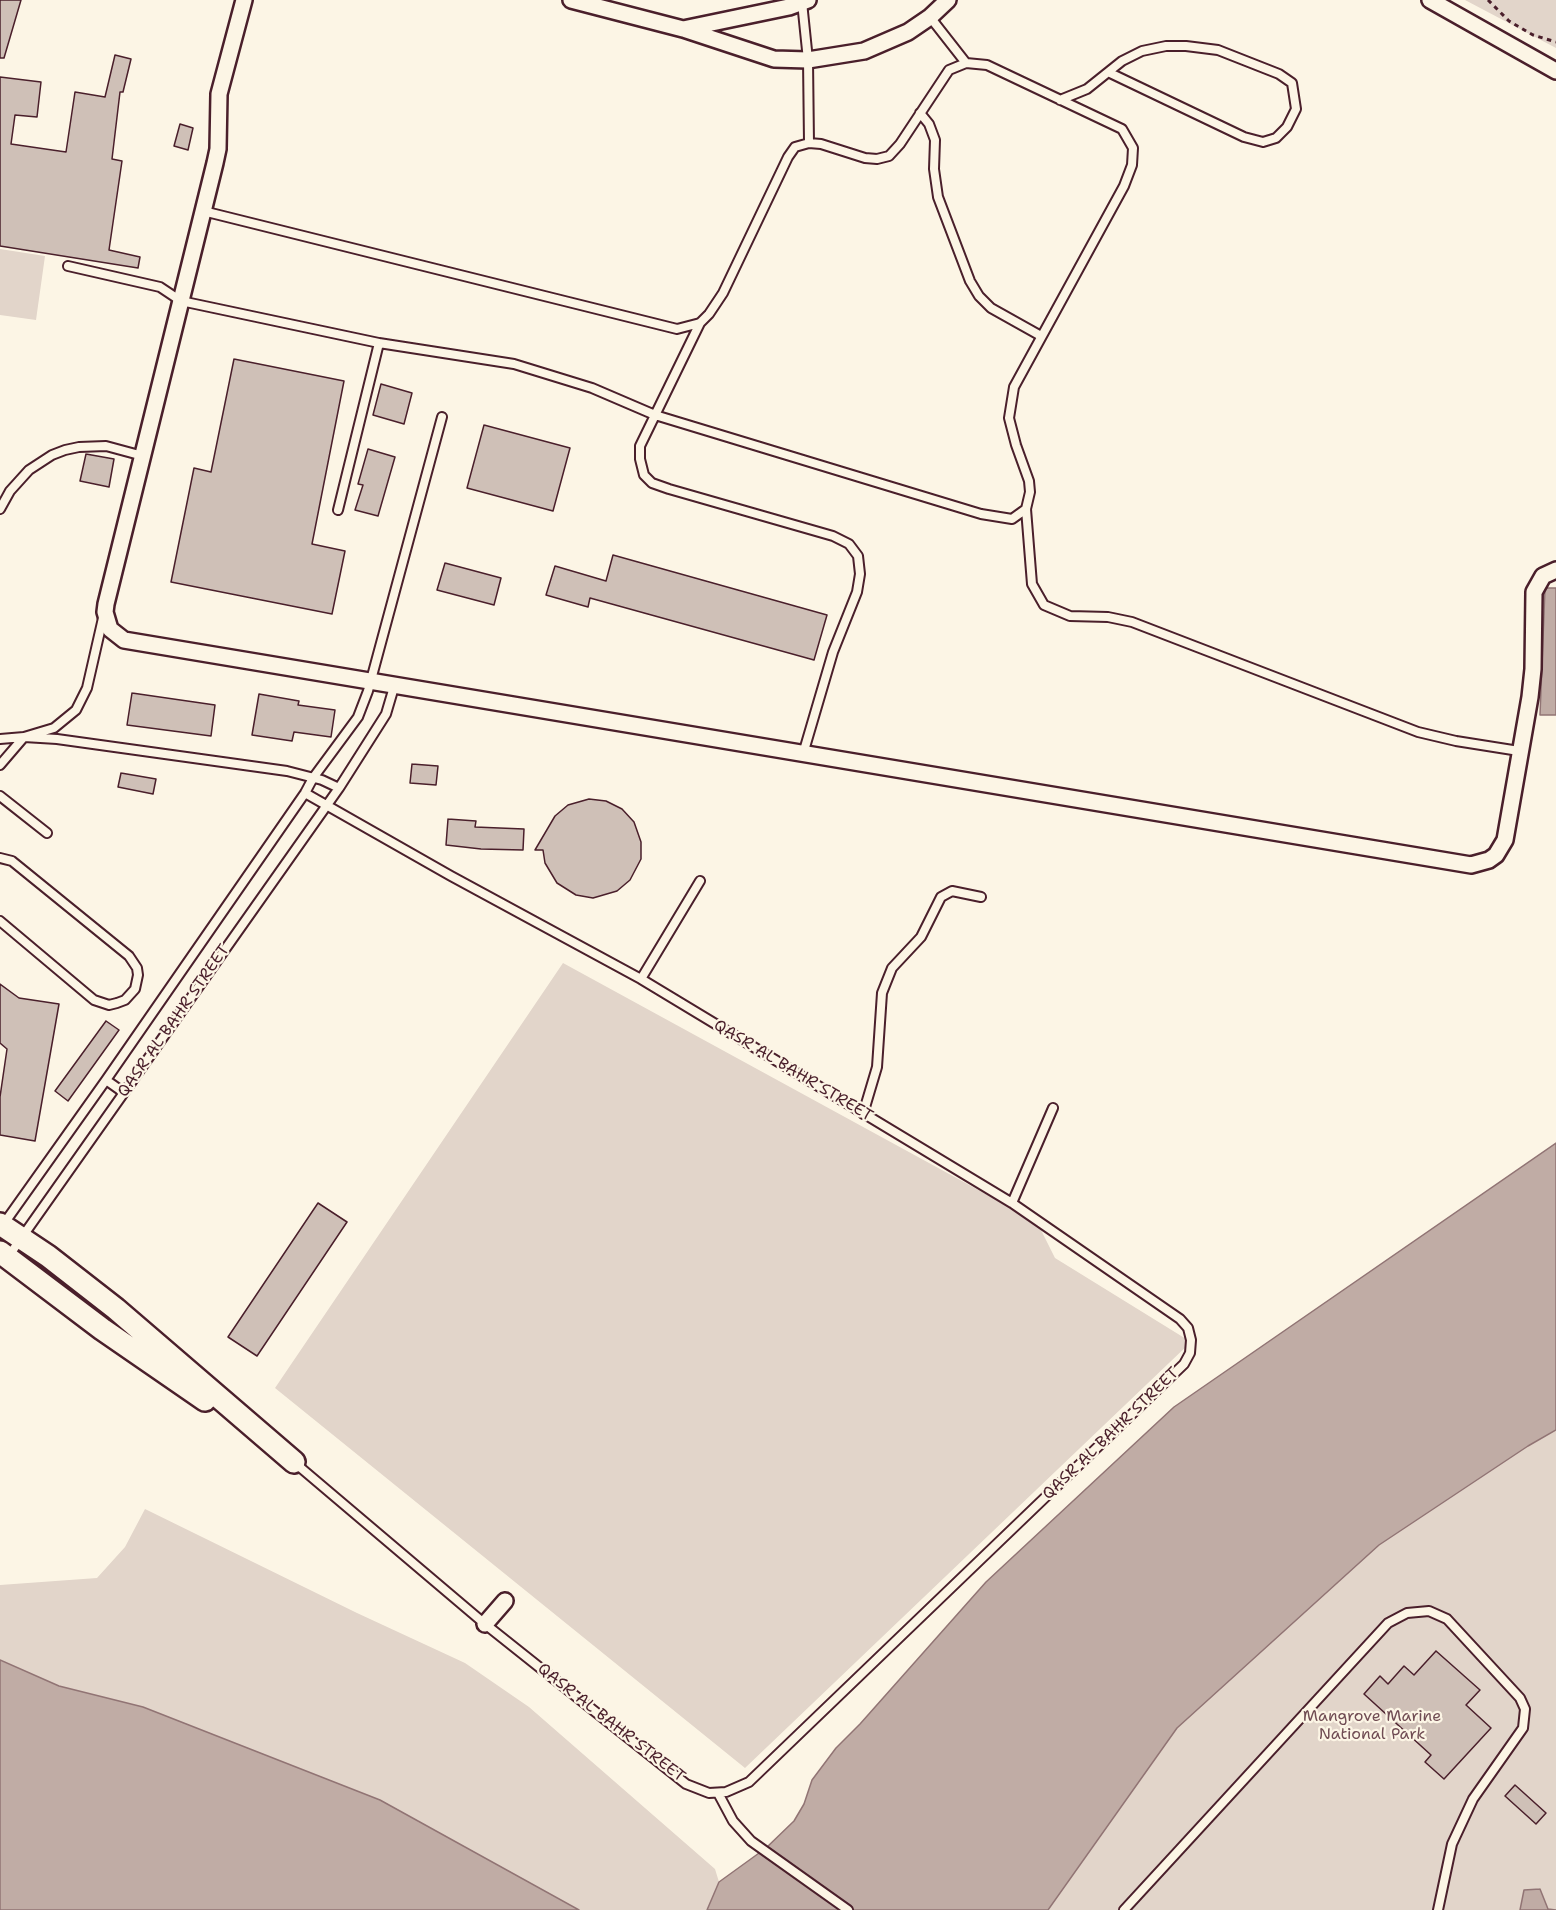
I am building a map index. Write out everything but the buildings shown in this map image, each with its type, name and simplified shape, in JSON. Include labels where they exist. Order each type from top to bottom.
[{"type":"street","points":[[244,0],[219,94],[218,149],[105,612],[110,629],[124,640],[394,687],[1471,865],[1496,855],[1505,840],[1533,669],[1534,592],[1543,576],[1556,570]]},
{"type":"street","points":[[571,0],[683,29],[774,59],[808,60],[864,51],[908,32],[948,0]]},
{"type":"street","points":[[1430,0],[1556,71]]},
{"type":"street","points":[[683,29],[789,7],[805,1]]},
{"type":"street","name":"QASR AL BAHR STREET","points":[[1,1226],[61,1265],[116,1309],[294,1462]]},
{"type":"street","name":"QASR AL BAHR STREET","points":[[4,1255],[102,1329],[294,1462]]},
{"type":"street","points":[[485,1624],[505,1601]]},
{"type":"lane","points":[[805,1],[809,143]]},
{"type":"lane","points":[[930,16],[966,63]]},
{"type":"lane","points":[[1060,100],[1087,89],[1110,73],[1122,61],[1142,51],[1166,46],[1218,50],[1263,66],[1292,83],[1296,109],[1287,127],[1276,138],[1263,142],[1244,137],[1110,73]]},
{"type":"lane","points":[[803,754],[833,652],[857,592],[860,574],[858,556],[849,544],[833,536],[652,483],[644,475],[641,467],[640,446],[700,323],[723,293],[788,157],[795,147],[809,143],[821,144],[865,159],[889,156],[900,144],[949,70],[966,63],[987,65],[1122,129],[1134,148],[1132,165],[1124,186],[1014,387],[1009,417],[1029,481],[1030,492],[1026,509],[1032,584],[1044,605],[1070,616],[1108,617],[1132,622],[1418,732],[1456,741],[1519,751]]},
{"type":"lane","points":[[920,113],[929,123],[935,140],[934,168],[938,197],[970,281],[979,296],[991,308],[1041,336]]},
{"type":"lane","points":[[203,211],[677,328],[700,323]]},
{"type":"lane","points":[[68,266],[160,287],[181,301],[379,343],[514,364],[592,388],[655,416],[981,514],[1012,519],[1026,509]]},
{"type":"lane","points":[[339,510],[379,343]]},
{"type":"lane","name":"QASR AL BAHR STREET","points":[[1,1226],[106,1080],[305,793],[313,778],[353,724],[365,700],[442,417]]},
{"type":"lane","points":[[0,509],[10,491],[29,470],[52,455],[65,450],[86,446],[106,446],[143,456]]},
{"type":"lane","points":[[0,765],[24,737],[54,728],[76,710],[87,688],[105,612]]},
{"type":"lane","name":"QASR AL BAHR STREET","points":[[4,1255],[21,1238],[339,788],[386,714],[394,687]]},
{"type":"lane","points":[[0,739],[24,737],[57,739],[287,771],[339,788]]},
{"type":"lane","name":"QASR AL BAHR STREET","points":[[294,1462],[485,1624],[686,1784],[701,1791],[718,1793],[734,1790],[749,1782],[1188,1359],[1191,1340],[1188,1328],[1180,1319],[1012,1203],[641,979],[451,876],[305,793]]},
{"type":"lane","points":[[0,796],[47,833]]},
{"type":"lane","points":[[0,858],[12,861],[129,956],[137,968],[135,989],[125,1000],[117,1004],[109,1005],[94,1000],[0,921]]},
{"type":"lane","points":[[641,979],[700,881]]},
{"type":"lane","points":[[863,1114],[877,1066],[882,993],[892,968],[921,937],[941,897],[952,891],[981,897]]},
{"type":"lane","points":[[106,1080],[123,1092]]},
{"type":"lane","points":[[1012,1203],[1053,1107]]},
{"type":"lane","points":[[1124,1910],[1388,1623],[1407,1613],[1428,1611],[1447,1619],[1520,1698],[1525,1709],[1523,1728],[1473,1799],[1452,1844],[1438,1910]]},
{"type":"lane","points":[[718,1793],[733,1821],[746,1836],[848,1910]]},
{"type":"path","points":[[1488,0],[1509,21],[1533,35],[1556,42]]},
{"type":"green space","points":[[1465,0],[1556,0],[1556,48]]},
{"type":"green space","points":[[0,249],[45,256],[36,320],[0,315]]},
{"type":"green space","points":[[563,963],[1037,1222],[1055,1258],[1191,1342],[745,1768],[275,1388]]},
{"type":"green space","name":"Mangrove Marine National Park","points":[[1556,1375],[1556,1910],[954,1910]]},
{"type":"green space","points":[[145,1509],[465,1663],[529,1707],[715,1869],[719,1882],[707,1910],[579,1910],[380,1800],[143,1707],[59,1686],[0,1660],[0,1585],[97,1578],[125,1547]]},
{"type":"shaded area","points":[[1545,588],[1556,588],[1556,715],[1540,715]]},
{"type":"shaded area","points":[[1556,1143],[1556,1430],[1528,1446],[1379,1545],[1177,1728],[1048,1910],[707,1910],[719,1882],[766,1848],[794,1821],[804,1804],[812,1780],[836,1748],[986,1582],[1174,1407]]},
{"type":"shaded area","points":[[0,1660],[59,1686],[143,1707],[380,1800],[579,1910],[0,1910]]},
{"type":"shaded area","points":[[1540,1889],[1548,1909],[1556,1910],[1520,1910],[1524,1890]]}]
